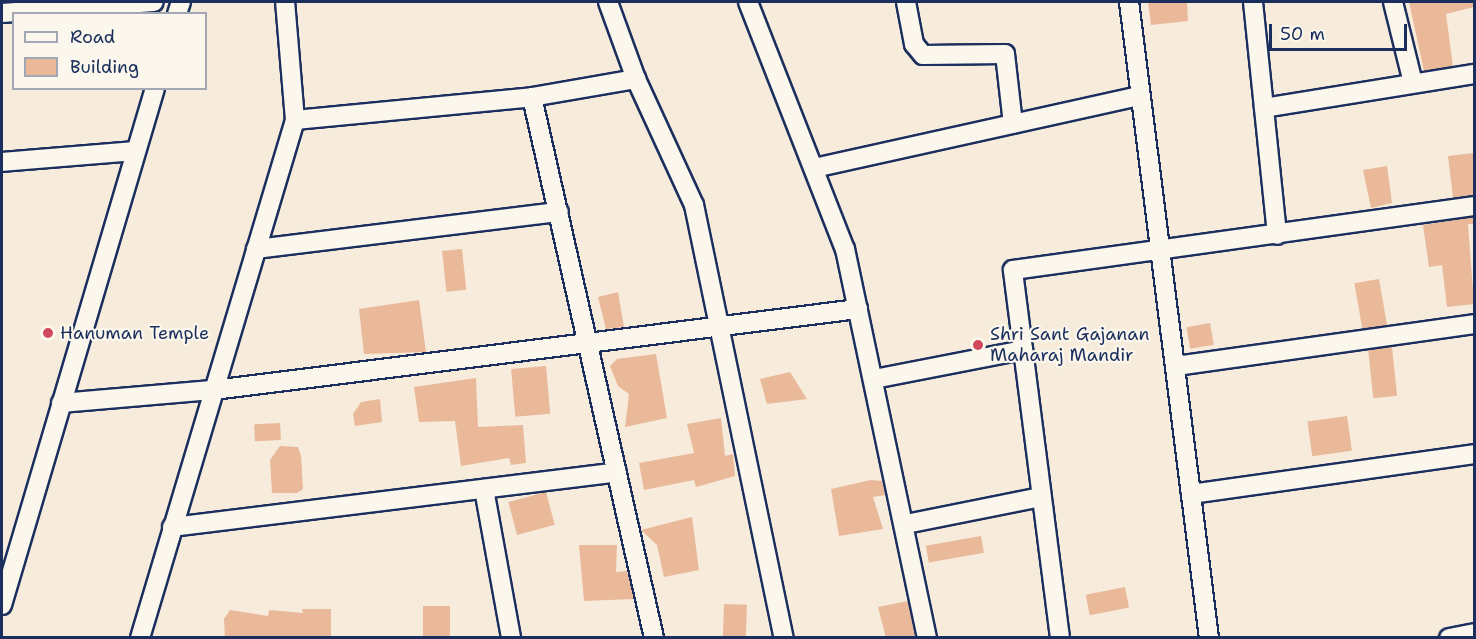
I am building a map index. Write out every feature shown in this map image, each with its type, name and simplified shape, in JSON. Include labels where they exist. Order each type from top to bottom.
[{"type":"street","points":[[16,12],[154,2]]},
{"type":"street","points":[[140,638],[295,120],[285,2]]},
{"type":"street","points":[[608,2],[636,79],[694,206],[724,329],[784,638]]},
{"type":"street","points":[[748,2],[845,249],[906,524],[927,638]]},
{"type":"street","points":[[906,2],[914,44],[923,55],[1005,54],[1013,124]]},
{"type":"street","points":[[1129,2],[1138,96],[1162,251],[1209,638]]},
{"type":"street","points":[[1253,2],[1277,235]]},
{"type":"street","points":[[1393,2],[1413,83]]},
{"type":"street","points":[[1264,108],[1474,74]]},
{"type":"street","points":[[295,120],[532,97],[636,79]]},
{"type":"street","points":[[2,605],[154,90]]},
{"type":"street","points":[[814,168],[1138,96]]},
{"type":"street","points":[[532,97],[654,638]]},
{"type":"street","points":[[2,162],[136,151]]},
{"type":"street","points":[[1060,638],[1013,270],[1474,206]]},
{"type":"street","points":[[256,249],[559,212]]},
{"type":"street","points":[[61,403],[213,390],[724,329],[858,309]]},
{"type":"street","points":[[1176,366],[1474,324]]},
{"type":"street","points":[[874,379],[1023,350]]},
{"type":"street","points":[[1191,494],[1474,454]]},
{"type":"street","points":[[172,527],[617,472]]},
{"type":"street","points":[[484,489],[511,638]]},
{"type":"street","points":[[906,524],[1041,497]]},
{"type":"street","points":[[1449,638],[1474,633]]},
{"type":"building","points":[[1148,2],[1187,2],[1188,21],[1151,25]]},
{"type":"building","points":[[1409,2],[1474,2],[1474,7],[1446,14],[1453,66],[1424,71]]},
{"type":"building","points":[[1474,153],[1474,195],[1453,198],[1448,156]]},
{"type":"building","points":[[1387,166],[1392,203],[1371,208],[1363,170]]},
{"type":"building","points":[[1474,217],[1474,224],[1468,224],[1474,304],[1447,307],[1442,265],[1429,267],[1423,225]]},
{"type":"building","points":[[462,249],[466,290],[446,292],[442,251]]},
{"type":"building","points":[[1379,279],[1387,325],[1363,330],[1354,283]]},
{"type":"building","points":[[618,292],[624,327],[606,329],[598,297]]},
{"type":"building","points":[[419,300],[426,352],[364,354],[359,309]]},
{"type":"building","points":[[1210,323],[1214,345],[1190,349],[1186,327]]},
{"type":"building","points":[[1392,347],[1397,396],[1373,398],[1368,350]]},
{"type":"building","points":[[656,354],[667,418],[625,427],[629,394],[618,386],[610,366],[617,359]]},
{"type":"building","points":[[546,366],[550,414],[515,417],[511,369]]},
{"type":"building","points":[[790,372],[807,399],[767,404],[760,379]]},
{"type":"building","points":[[476,378],[478,427],[523,425],[526,463],[511,465],[509,458],[461,466],[455,421],[419,422],[414,387]]},
{"type":"building","points":[[380,399],[382,422],[355,426],[353,414],[361,402]]},
{"type":"building","points":[[1347,416],[1352,451],[1312,456],[1307,422]]},
{"type":"building","points":[[721,418],[725,456],[733,454],[735,476],[696,487],[694,480],[644,490],[639,463],[694,453],[687,424]]},
{"type":"building","points":[[280,423],[281,440],[255,441],[254,424]]},
{"type":"building","points":[[280,446],[298,447],[301,456],[303,489],[297,493],[272,493],[270,460]]},
{"type":"building","points":[[871,480],[882,481],[885,495],[873,497],[883,529],[839,536],[831,489]]},
{"type":"building","points":[[546,492],[555,525],[517,535],[508,502]]},
{"type":"building","points":[[692,517],[699,570],[664,577],[657,545],[641,530]]},
{"type":"building","points":[[981,536],[984,553],[929,562],[926,546]]},
{"type":"building","points":[[579,545],[617,545],[616,572],[627,571],[634,599],[584,601]]},
{"type":"building","points":[[1125,587],[1129,608],[1090,615],[1086,595]]},
{"type":"building","points":[[908,601],[915,638],[886,638],[878,607]]},
{"type":"building","points":[[724,604],[747,605],[746,638],[723,638]]},
{"type":"building","points":[[423,606],[450,606],[450,638],[423,638]]},
{"type":"building","points":[[302,609],[331,609],[331,638],[225,638],[224,619],[230,610],[268,616],[269,610],[303,613]]},
{"type":"place","name":"Hanuman Temple","points":[[48,333]]},
{"type":"place","name":"Shri Sant Gajanan Maharaj Mandir","points":[[978,345]]}]
